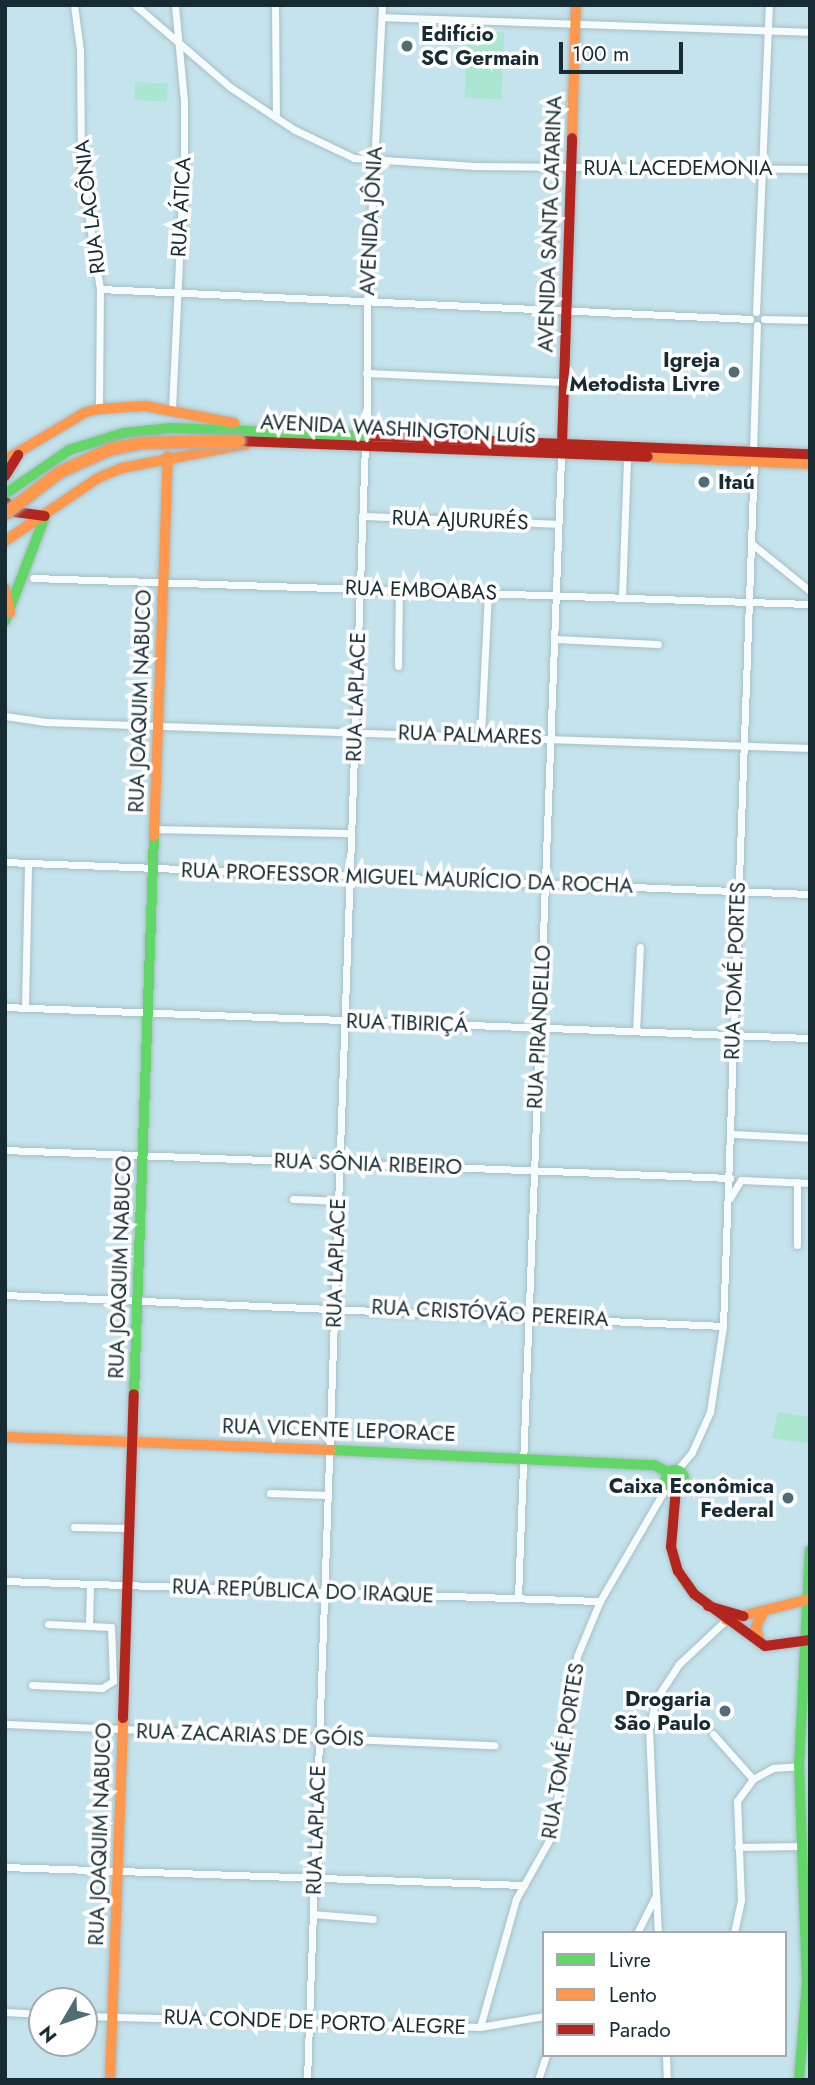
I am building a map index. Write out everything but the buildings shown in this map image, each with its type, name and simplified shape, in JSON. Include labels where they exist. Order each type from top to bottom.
[{"type":"main road","name":"AVENIDA SANTA CATARINA","points":[[561,450],[576,5]]},
{"type":"main road","points":[[5,460],[86,412],[99,409],[172,410],[256,436]]},
{"type":"main road","name":"AVENIDA WASHINGTON LUÍS","points":[[5,497],[50,462],[92,442],[171,428],[366,442],[753,456],[810,464]]},
{"type":"main road","points":[[5,541],[98,478],[168,456],[256,436]]},
{"type":"main road","name":"AVENIDA WASHINGTON LUÍS","points":[[5,514],[60,472],[111,449],[141,443],[239,441],[256,436]]},
{"type":"main road","name":"AVENIDA WASHINGTON LUÍS","points":[[561,450],[627,458],[810,454]]},
{"type":"main road","points":[[5,477],[20,452]]},
{"type":"main road","name":"RUA JOAQUIM NABUCO","points":[[110,2080],[168,456]]},
{"type":"main road","points":[[5,497],[16,512],[45,516]]},
{"type":"main road","points":[[8,616],[45,516]]},
{"type":"main road","points":[[5,589],[8,616]]},
{"type":"main road","name":"RUA VICENTE LEPORACE","points":[[5,1437],[329,1447],[654,1465],[672,1478]]},
{"type":"main road","points":[[672,1478],[675,1508],[671,1547],[678,1572],[708,1606],[760,1643],[776,1647],[807,1640]]},
{"type":"main road","points":[[799,2080],[807,1982],[799,1766],[810,1550]]},
{"type":"main road","points":[[726,1620],[763,1613],[808,1599]]},
{"type":"main road","points":[[708,1606],[745,1616]]},
{"type":"main road","points":[[760,1643],[756,1627],[763,1613]]},
{"type":"street","name":"RUA LACÔNIA","points":[[74,5],[80,50],[80,168],[100,289],[99,409]]},
{"type":"street","name":"RUA LACEDEMONIA","points":[[135,5],[180,47],[276,117],[335,152],[373,161],[572,168],[810,169]]},
{"type":"street","name":"RUA ÁTICA","points":[[172,410],[184,159],[180,47],[175,5]]},
{"type":"street","points":[[275,5],[276,117]]},
{"type":"street","name":"AVENIDA JÔNIA","points":[[366,442],[367,303],[382,5]]},
{"type":"street","points":[[764,319],[757,326],[753,316],[769,5]]},
{"type":"street","points":[[382,18],[810,32]]},
{"type":"street","points":[[100,289],[566,313],[753,316],[764,319],[810,320]]},
{"type":"street","name":"RUA TOMÉ PORTES","points":[[480,2027],[509,1917],[552,1835],[570,1686],[577,1656],[600,1601],[672,1478],[692,1452],[710,1412],[723,1326],[732,1134],[737,890],[745,745],[757,326]]},
{"type":"street","points":[[366,373],[565,382]]},
{"type":"street","name":"RUA LAPLACE","points":[[307,2080],[366,442]]},
{"type":"street","name":"RUA PIRANDELLO","points":[[519,1598],[532,1170],[546,883],[548,738],[561,450]]},
{"type":"street","points":[[622,596],[627,458]]},
{"type":"street","name":"RUA AJURURÉS","points":[[362,516],[558,524]]},
{"type":"street","points":[[752,544],[810,591]]},
{"type":"street","name":"RUA EMBOABAS","points":[[33,578],[399,588],[810,604]]},
{"type":"street","points":[[398,666],[399,588]]},
{"type":"street","points":[[481,735],[488,592]]},
{"type":"street","points":[[554,639],[658,644]]},
{"type":"street","name":"RUA PALMARES","points":[[5,716],[158,726],[355,730],[810,748]]},
{"type":"street","points":[[155,829],[351,833]]},
{"type":"street","name":"RUA PROFESSOR MIGUEL MAURÍCIO DA ROCHA","points":[[5,862],[810,894]]},
{"type":"street","points":[[25,1008],[27,863]]},
{"type":"street","points":[[636,1031],[640,947]]},
{"type":"street","name":"RUA TIBIRIÇÁ","points":[[5,1007],[810,1038]]},
{"type":"street","points":[[732,1134],[810,1138]]},
{"type":"street","name":"RUA SÔNIA RIBEIRO","points":[[5,1150],[730,1178]]},
{"type":"street","points":[[728,1203],[741,1180],[810,1182]]},
{"type":"street","points":[[797,1182],[797,1245]]},
{"type":"street","points":[[293,1199],[338,1201]]},
{"type":"street","name":"RUA CRISTÓVÃO PEREIRA","points":[[5,1294],[527,1314],[723,1326]]},
{"type":"street","points":[[270,1493],[327,1495]]},
{"type":"street","points":[[659,1504],[667,1501],[675,1508]]},
{"type":"street","points":[[74,1527],[129,1528]]},
{"type":"street","name":"RUA REPÚBLICA DO IRAQUE","points":[[5,1581],[600,1601]]},
{"type":"street","points":[[89,1626],[90,1584]]},
{"type":"street","points":[[658,1931],[649,1729],[656,1699],[704,1637],[726,1620]]},
{"type":"street","points":[[32,1685],[102,1688],[110,1684],[113,1630],[48,1624]]},
{"type":"street","name":"RUA ZACARIAS DE GÓIS","points":[[5,1724],[495,1745]]},
{"type":"street","points":[[713,1734],[754,1779]]},
{"type":"street","points":[[734,1931],[741,1900],[737,1801],[754,1779],[773,1768],[799,1766]]},
{"type":"street","points":[[738,1847],[802,1846]]},
{"type":"street","points":[[5,1867],[314,1880],[524,1885]]},
{"type":"street","points":[[638,1931],[656,1895]]},
{"type":"street","points":[[313,1913],[373,1919]]},
{"type":"street","points":[[5,2012],[28,2013]]},
{"type":"street","name":"RUA CONDE DE PORTO ALEGRE","points":[[98,2016],[480,2027],[542,2016]]},
{"type":"street","points":[[538,2080],[545,2057]]},
{"type":"street","points":[[666,2057],[667,2080]]},
{"type":"green space","points":[[467,31],[504,32],[502,99],[465,98]]},
{"type":"green space","points":[[135,82],[168,84],[167,102],[134,100]]},
{"type":"green space","points":[[778,1412],[810,1417],[810,1444],[772,1438]]},
{"type":"traffic: fast","points":[[5,494],[69,450],[124,433],[171,428],[372,436]]},
{"type":"traffic: fast","points":[[5,621],[45,516]]},
{"type":"traffic: fast","points":[[134,1394],[154,836]]},
{"type":"traffic: fast","points":[[331,1450],[654,1465],[668,1472]]},
{"type":"traffic: fast","points":[[675,1470],[681,1473],[684,1479],[681,1485],[675,1488],[669,1485],[666,1479],[669,1473],[675,1470]]},
{"type":"traffic: fast","points":[[799,2080],[807,1982],[799,1766],[810,1550]]},
{"type":"traffic: slow","points":[[572,138],[576,5]]},
{"type":"traffic: slow","points":[[5,460],[86,412],[99,409],[145,406],[234,423]]},
{"type":"traffic: slow","points":[[5,514],[60,472],[111,449],[141,443],[239,441]]},
{"type":"traffic: slow","points":[[5,541],[98,478],[122,468],[247,444]]},
{"type":"traffic: slow","points":[[154,836],[168,456]]},
{"type":"traffic: slow","points":[[648,457],[810,464]]},
{"type":"traffic: slow","points":[[5,589],[10,612]]},
{"type":"traffic: slow","points":[[5,1437],[331,1450]]},
{"type":"traffic: slow","points":[[726,1620],[810,1599]]},
{"type":"traffic: slow","points":[[760,1643],[756,1627],[763,1613]]},
{"type":"traffic: slow","points":[[110,2080],[123,1718]]},
{"type":"traffic: jam","points":[[562,444],[572,138]]},
{"type":"traffic: jam","points":[[372,436],[810,454]]},
{"type":"traffic: jam","points":[[239,441],[648,457]]},
{"type":"traffic: jam","points":[[5,476],[18,455]]},
{"type":"traffic: jam","points":[[7,503],[16,512],[45,516]]},
{"type":"traffic: jam","points":[[123,1718],[134,1394]]},
{"type":"traffic: jam","points":[[676,1488],[671,1547],[678,1571],[694,1594],[765,1646],[810,1640]]},
{"type":"traffic: jam","points":[[708,1606],[744,1616]]},
{"type":"place","name":"Edifício SC Germain","points":[[407,46]]},
{"type":"place","name":"Igreja Metodista Livre","points":[[734,372]]},
{"type":"place","name":"Itaú","points":[[704,482]]},
{"type":"place","name":"Caixa Econômica Federal","points":[[788,1498]]},
{"type":"place","name":"Drogaria São Paulo","points":[[725,1711]]}]
